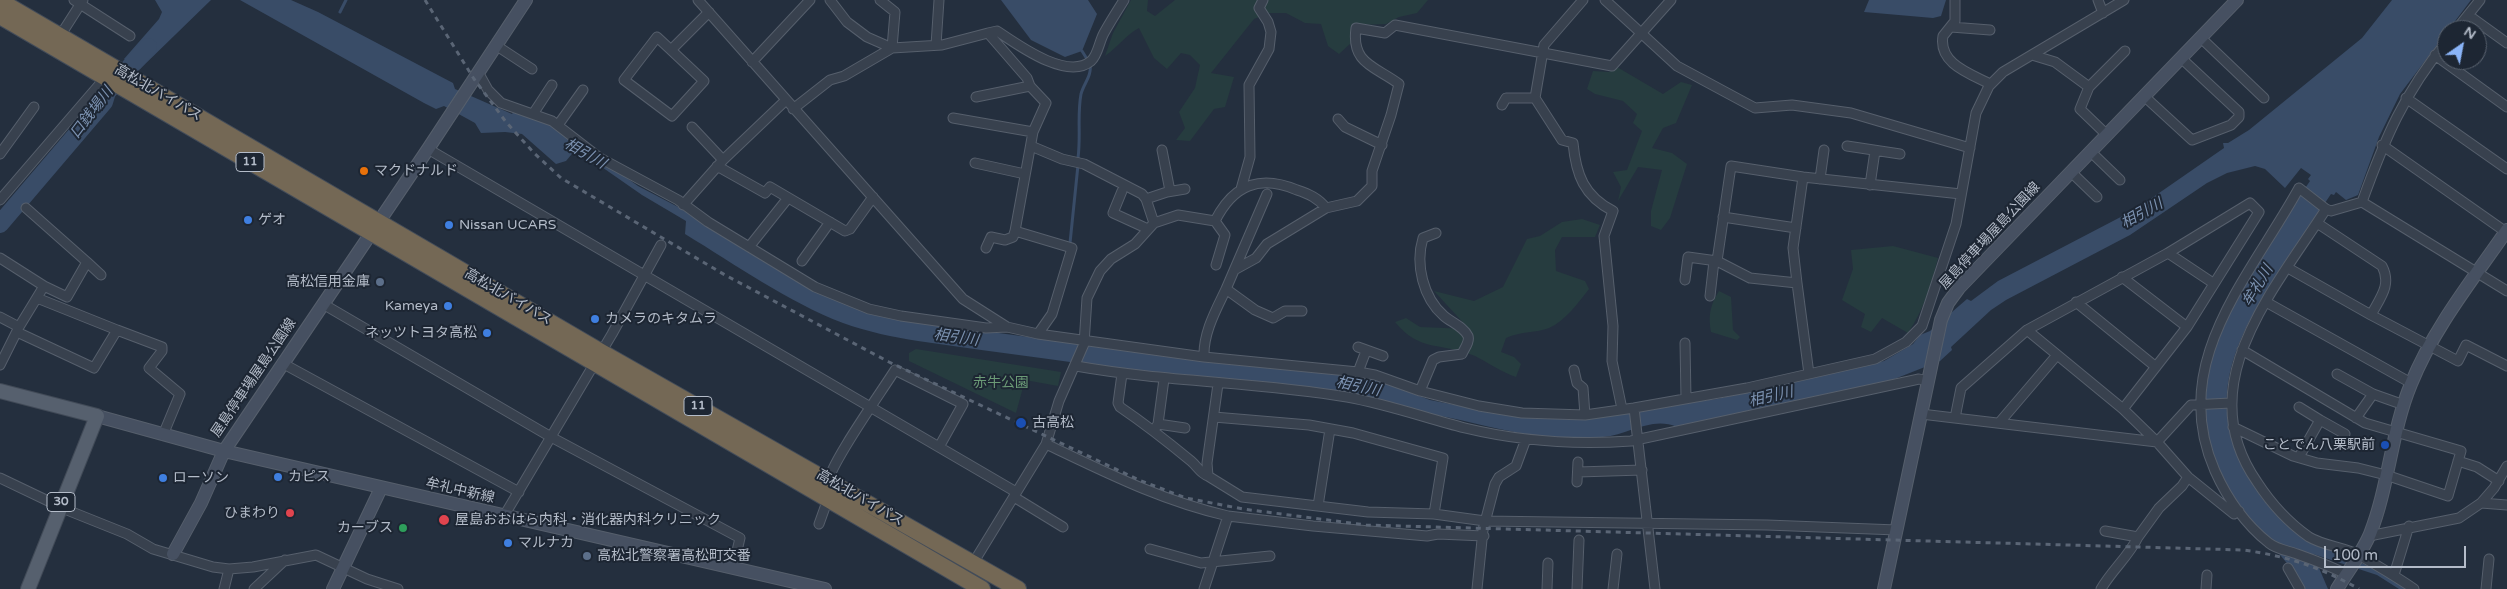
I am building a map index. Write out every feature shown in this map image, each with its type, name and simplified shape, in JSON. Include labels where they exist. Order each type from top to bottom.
[{"type":"highway","name":"高松北バイパス","points":[[0,1],[60,36],[110,76]]},
{"type":"highway","name":"高松北バイパス","points":[[0,16],[110,76],[133,86],[598,357],[966,584],[982,589]]},
{"type":"highway","name":"高松北バイパス","points":[[598,357],[828,480],[1018,589]]},
{"type":"main road","name":"屋島停車場屋島公園線","points":[[380,488],[224,452],[282,363],[428,150],[526,0]]},
{"type":"main road","name":"屋島停車場屋島公園線","points":[[1884,589],[1944,311],[1959,288],[2237,0]]},
{"type":"main road","points":[[2337,589],[2369,536],[2411,383],[2429,347],[2506,231]]},
{"type":"main road","points":[[0,391],[224,452],[201,503],[173,554]]},
{"type":"main road","name":"30","points":[[28,589],[59,506],[97,416]]},
{"type":"main road","points":[[333,589],[380,488]]},
{"type":"main road","name":"牟礼中新線","points":[[380,488],[825,589]]},
{"type":"street","points":[[698,0],[963,299],[1007,327]]},
{"type":"street","points":[[752,62],[810,0]]},
{"type":"street","points":[[830,0],[846,22],[867,37],[892,48]]},
{"type":"street","points":[[880,0],[895,12],[892,48]]},
{"type":"street","points":[[936,45],[939,0]]},
{"type":"street","points":[[793,109],[830,80],[844,76],[892,48],[936,45],[968,40],[997,31],[1038,56],[1068,69],[1076,68],[1093,59],[1104,32],[1124,0]]},
{"type":"street","points":[[1241,189],[1250,157],[1249,85],[1254,72],[1269,49],[1271,32],[1268,22],[1259,8],[1263,0]]},
{"type":"street","points":[[1583,0],[1544,46],[1535,98],[1562,140],[1573,144],[1575,164],[1594,200],[1613,211],[1604,236],[1613,326],[1612,361],[1622,409]]},
{"type":"street","points":[[1605,0],[1677,66],[1755,108],[1792,105],[1851,113],[1970,148]]},
{"type":"street","points":[[1236,269],[1256,258],[1267,244],[1326,208],[1357,201],[1372,186],[1372,171],[1382,145],[1398,84],[1379,73],[1356,52],[1354,42],[1356,28],[1385,33],[1395,24],[1612,66],[1671,0]]},
{"type":"street","points":[[1955,0],[1955,20],[1943,36],[1941,43],[1948,59],[1990,84]]},
{"type":"street","points":[[2098,0],[2102,13]]},
{"type":"street","points":[[478,72],[488,90],[501,104],[543,116],[558,125],[600,158],[683,205],[815,287],[869,309],[901,316],[986,328],[1007,327],[1038,334],[1204,357],[1358,372],[1375,375],[1420,391],[1503,411],[1585,415],[1634,409],[1808,374],[1875,359],[1897,348],[1922,326],[1956,224],[1979,104],[1990,84],[2003,72],[2124,0]]},
{"type":"street","points":[[2464,20],[2480,0]]},
{"type":"street","points":[[60,36],[79,1],[130,36]]},
{"type":"street","points":[[671,50],[709,12]]},
{"type":"street","points":[[2468,15],[2507,43]]},
{"type":"street","points":[[1951,27],[1990,30]]},
{"type":"street","points":[[986,248],[990,237],[1005,240],[1013,238],[1033,132],[1046,104],[1030,86],[1027,78],[988,33]]},
{"type":"street","points":[[656,37],[671,50],[704,81],[672,116],[624,80],[656,37]]},
{"type":"street","points":[[2201,38],[2264,98]]},
{"type":"street","points":[[497,46],[532,69]]},
{"type":"street","points":[[2107,135],[2080,109],[2088,87],[2125,51]]},
{"type":"street","points":[[2362,202],[2382,145],[2406,98],[2437,53]]},
{"type":"street","points":[[2032,54],[2055,62],[2088,87]]},
{"type":"street","points":[[2435,55],[2507,106]]},
{"type":"street","points":[[2144,96],[2192,140],[2231,124],[2239,116],[2240,112],[2181,58]]},
{"type":"street","points":[[2,195],[110,76]]},
{"type":"street","points":[[533,114],[552,85]]},
{"type":"street","points":[[976,97],[1030,86]]},
{"type":"street","points":[[558,125],[583,90]]},
{"type":"street","points":[[1502,105],[1506,98],[1535,98]]},
{"type":"street","points":[[2406,98],[2507,169]]},
{"type":"street","points":[[683,205],[720,163],[786,100]]},
{"type":"street","points":[[0,154],[34,108]]},
{"type":"street","points":[[953,118],[1033,132]]},
{"type":"street","points":[[1338,119],[1345,127],[1382,145]]},
{"type":"street","points":[[692,128],[720,163],[765,193],[770,187],[845,231],[850,229],[873,197]]},
{"type":"street","points":[[2382,145],[2506,231]]},
{"type":"street","points":[[1031,146],[1062,159],[1084,164],[1125,184],[1146,199],[1151,226]]},
{"type":"street","points":[[1847,146],[1900,154]]},
{"type":"street","points":[[428,150],[939,447],[1015,494],[1063,527]]},
{"type":"street","points":[[1162,150],[1170,191]]},
{"type":"street","points":[[1820,179],[1824,150]]},
{"type":"street","points":[[1870,186],[1875,151]]},
{"type":"street","points":[[2091,152],[2120,180]]},
{"type":"street","points":[[976,163],[1025,174]]},
{"type":"street","points":[[1710,296],[1731,166],[1870,186],[1961,194]]},
{"type":"street","points":[[2071,172],[2097,197]]},
{"type":"street","points":[[1803,177],[1793,248],[1806,341],[1808,374]]},
{"type":"street","points":[[1215,221],[1223,205],[1241,189],[1262,183],[1280,183],[1319,199],[1326,208]]},
{"type":"street","points":[[2346,574],[2316,560],[2270,545],[2239,511],[2221,484],[2210,461],[2199,404],[2204,370],[2211,344],[2220,322],[2236,292],[2299,188],[2331,211],[2362,202],[2507,291]]},
{"type":"street","points":[[1146,199],[1170,191],[1185,189]]},
{"type":"street","points":[[1122,191],[1113,213],[1151,226]]},
{"type":"street","points":[[1204,357],[1204,347],[1213,316],[1236,269],[1267,194]]},
{"type":"street","points":[[749,247],[788,198]]},
{"type":"street","points":[[1955,418],[1961,388],[2027,330],[2168,253],[2250,202],[2259,212],[2187,327],[2123,409]]},
{"type":"street","points":[[26,208],[102,275]]},
{"type":"street","points":[[2326,209],[2251,327],[2242,350],[2232,381],[2231,403],[2237,445],[2246,467],[2279,510],[2310,537],[2394,575],[2414,589]]},
{"type":"street","points":[[966,584],[973,563],[1046,444],[1060,401],[1077,364],[1084,341],[1087,298],[1096,277],[1111,259],[1135,244],[1151,226],[1178,215],[1215,221],[1224,235],[1216,265]]},
{"type":"street","points":[[1724,217],[1796,228]]},
{"type":"street","points":[[802,261],[830,222]]},
{"type":"street","points":[[2317,223],[2382,266],[2387,281],[2385,290],[2371,315]]},
{"type":"street","points":[[1015,231],[1072,248],[1052,314],[1038,334]]},
{"type":"street","points":[[1420,391],[1432,360],[1462,354],[1468,342],[1468,336],[1463,330],[1444,317],[1434,305],[1423,282],[1419,252],[1423,238],[1436,233]]},
{"type":"street","points":[[504,516],[598,357],[661,245]]},
{"type":"street","points":[[2168,253],[2213,283]]},
{"type":"street","points":[[1685,280],[1688,257],[1715,261],[1750,278],[1797,283]]},
{"type":"street","points":[[0,258],[44,286],[67,297]]},
{"type":"street","points":[[62,308],[87,262]]},
{"type":"street","points":[[2288,268],[2429,347],[2458,361],[2466,345],[2507,366]]},
{"type":"street","points":[[2122,277],[2187,327]]},
{"type":"street","points":[[0,365],[44,286]]},
{"type":"street","points":[[1226,289],[1256,310],[1273,318],[1285,311],[1302,311]]},
{"type":"street","points":[[37,298],[162,348],[149,368],[180,394],[162,434]]},
{"type":"street","points":[[2076,302],[2156,367]]},
{"type":"street","points":[[2266,302],[2411,383]]},
{"type":"street","points":[[1930,303],[1944,311]]},
{"type":"street","points":[[322,304],[551,438],[740,538],[733,568]]},
{"type":"street","points":[[0,317],[18,330],[94,368],[117,330]]},
{"type":"street","points":[[2027,330],[2123,409],[2188,477],[2234,514],[2239,511]]},
{"type":"street","points":[[1685,343],[1686,398]]},
{"type":"street","points":[[1358,372],[1362,349],[1383,356]]},
{"type":"street","points":[[2233,427],[2317,464],[2358,468],[2386,475],[2448,496],[2461,451],[2365,423],[2242,350]]},
{"type":"street","points":[[1999,423],[2057,355]]},
{"type":"street","points":[[282,363],[519,492]]},
{"type":"street","points":[[1077,364],[1122,374],[1312,392],[1350,398],[1466,428],[1526,439],[1593,444],[1929,376]]},
{"type":"street","points":[[819,524],[829,499],[828,480],[849,441],[895,370],[964,404],[939,447]]},
{"type":"street","points":[[1574,370],[1577,383],[1583,388],[1585,415]]},
{"type":"street","points":[[1122,374],[1118,403],[1120,407],[1156,427],[1185,428]]},
{"type":"street","points":[[2338,374],[2373,394],[2404,405]]},
{"type":"street","points":[[1164,379],[1156,427],[1161,439],[1193,463],[1201,473],[1242,497],[1368,512],[1434,514],[1485,521],[1767,525],[1897,530]]},
{"type":"street","points":[[1208,476],[1207,463],[1218,384]]},
{"type":"street","points":[[2356,418],[2373,394]]},
{"type":"street","points":[[2156,442],[2191,405],[2231,403]]},
{"type":"street","points":[[2299,407],[2345,434]]},
{"type":"street","points":[[1634,409],[1655,589]]},
{"type":"street","points":[[1921,414],[2156,442]]},
{"type":"street","points":[[1214,417],[1353,433],[1443,458],[1434,514]]},
{"type":"street","points":[[2299,457],[2320,420]]},
{"type":"street","points":[[1318,506],[1330,429]]},
{"type":"street","points":[[1478,589],[1478,566],[1485,521],[1495,484],[1499,477],[1516,466],[1526,439]]},
{"type":"street","points":[[1046,444],[1152,494],[1189,507],[1228,516],[1427,536],[1438,534],[1484,536]]},
{"type":"street","points":[[2458,461],[2477,467],[2499,480]]},
{"type":"street","points":[[1578,462],[1578,477],[1642,470]]},
{"type":"street","points":[[2369,536],[2409,526],[2459,518],[2481,503],[2499,480],[2507,466]]},
{"type":"street","points":[[2101,589],[2109,576],[2133,547],[2159,508],[2182,486],[2188,477]]},
{"type":"street","points":[[0,478],[59,506],[127,534],[153,548],[213,567],[229,569],[253,567],[316,556],[367,579],[398,589]]},
{"type":"street","points":[[2481,503],[2507,505]]},
{"type":"street","points":[[1204,589],[1228,516]]},
{"type":"street","points":[[2394,575],[2409,526]]},
{"type":"street","points":[[2105,531],[2138,537]]},
{"type":"street","points":[[1577,589],[1579,540]]},
{"type":"street","points":[[1150,549],[1201,563],[1270,556]]},
{"type":"street","points":[[1614,589],[1617,554]]},
{"type":"street","points":[[2486,589],[2488,559]]},
{"type":"street","points":[[254,589],[285,560]]},
{"type":"street","points":[[1547,589],[1548,563]]},
{"type":"street","points":[[2288,568],[2300,589]]},
{"type":"street","points":[[224,589],[229,569]]},
{"type":"street","points":[[2206,589],[2207,575]]},
{"type":"green space","points":[[1131,0],[1148,0],[1147,11],[1155,16],[1175,0],[1428,0],[1417,13],[1399,17],[1386,24],[1356,25],[1351,43],[1339,54],[1328,46],[1321,24],[1305,23],[1286,13],[1270,13],[1254,19],[1211,73],[1234,77],[1225,107],[1214,109],[1190,141],[1176,140],[1185,128],[1179,112],[1195,88],[1200,65],[1190,55],[1181,53],[1167,69],[1154,58],[1139,28],[1105,56],[1113,33]]},
{"type":"green space","points":[[1617,67],[1663,94],[1681,82],[1692,85],[1676,123],[1663,128],[1652,148],[1672,153],[1687,164],[1670,218],[1661,230],[1651,226],[1651,211],[1662,170],[1638,167],[1618,201],[1621,187],[1613,172],[1627,170],[1642,131],[1633,123],[1637,114],[1623,101],[1595,94],[1587,89],[1593,71],[1609,72]]},
{"type":"green space","points":[[1582,219],[1600,225],[1595,237],[1562,237],[1555,250],[1556,271],[1585,281],[1589,289],[1571,311],[1555,325],[1544,330],[1517,334],[1506,338],[1501,352],[1514,357],[1521,364],[1516,377],[1475,356],[1423,343],[1404,332],[1395,322],[1406,318],[1420,327],[1469,329],[1434,291],[1474,301],[1503,287],[1527,239],[1540,236],[1562,222]]},
{"type":"green space","points":[[1893,246],[1938,258],[1933,278],[1918,315],[1908,333],[1882,318],[1871,332],[1861,327],[1865,314],[1842,300],[1853,269],[1851,250]]},
{"type":"green space","points":[[1719,291],[1731,297],[1733,330],[1740,337],[1737,340],[1711,332],[1710,311]]},
{"type":"green space","name":"赤牛公園","points":[[916,349],[1061,372],[1058,386],[1025,380],[1016,413],[909,361],[909,353]]},
{"type":"water","points":[[155,0],[211,0],[140,69],[124,59],[159,19],[162,12]]},
{"type":"water","points":[[240,0],[291,0],[318,12],[453,83],[455,89],[512,114],[514,111],[544,119],[638,186],[680,208],[712,230],[814,290],[954,327],[1125,350],[1325,371],[1378,381],[1430,400],[1505,415],[1563,417],[1717,399],[1884,361],[1913,344],[1920,335],[1930,331],[1967,299],[1971,301],[1998,281],[2136,209],[2224,148],[2223,143],[2228,143],[2249,130],[2362,38],[2392,0],[2471,0],[2456,20],[2437,20],[2437,45],[2400,94],[2379,137],[2358,195],[2346,200],[2336,192],[2334,195],[2331,194],[2266,292],[2241,339],[2233,362],[2228,387],[2227,412],[2232,438],[2242,465],[2270,508],[2298,529],[2409,589],[2399,589],[2377,575],[2313,554],[2328,589],[2304,589],[2287,563],[2236,503],[2213,456],[2205,424],[2205,393],[2210,363],[2220,333],[2234,304],[2310,181],[2308,179],[2311,175],[2301,168],[2285,188],[2265,169],[2255,166],[2227,173],[2207,183],[2130,235],[2006,300],[1991,310],[1951,347],[1952,350],[1940,361],[1892,380],[1677,427],[1658,424],[1613,436],[1575,438],[1513,432],[1437,415],[1361,403],[918,341],[880,334],[852,326],[802,305],[782,294],[685,234],[686,221],[642,195],[576,149],[566,161],[556,164],[522,134],[505,132],[481,133],[475,123],[444,106],[436,109]]},
{"type":"water","points":[[1001,0],[1088,0],[1097,14],[1082,51],[1065,57],[1031,40]]},
{"type":"water","points":[[1869,0],[1946,0],[1941,16],[1933,18],[1864,12]]},
{"type":"waterway","points":[[340,12],[346,0]]},
{"type":"waterway","name":"口銭場川","points":[[0,224],[104,102],[107,92],[148,47]]},
{"type":"waterway","points":[[1082,51],[1087,59]]},
{"type":"waterway","points":[[1078,158],[1081,94],[1090,72],[1090,64]]},
{"type":"waterway","points":[[1070,243],[1078,165]]},
{"type":"railway","points":[[425,0],[474,79],[506,122],[534,153],[561,178],[725,275],[889,362],[1139,480],[1186,498],[1243,509],[1366,525],[2243,550],[2289,559],[2331,574],[2359,589]]},
{"type":"place","name":"マクドナルド","points":[[364,171]]},
{"type":"place","name":"ゲオ","points":[[248,220]]},
{"type":"place","name":"Nissan UCARS","points":[[449,225]]},
{"type":"place","name":"高松信用金庫","points":[[380,282]]},
{"type":"place","name":"Kameya","points":[[448,306]]},
{"type":"place","name":"カメラのキタムラ","points":[[595,319]]},
{"type":"place","name":"ネッツトヨタ高松","points":[[487,333]]},
{"type":"place","name":"古高松","points":[[1021,423]]},
{"type":"place","name":"ことでん八栗駅前","points":[[2385,445]]},
{"type":"place","name":"カピス","points":[[278,477]]},
{"type":"place","name":"ローソン","points":[[163,478]]},
{"type":"place","name":"ひまわり","points":[[290,513]]},
{"type":"place","name":"屋島おおはら内科・消化器内科クリニック","points":[[444,520]]},
{"type":"place","name":"カーブス","points":[[403,528]]},
{"type":"place","name":"マルナカ","points":[[508,543]]},
{"type":"place","name":"高松北警察署高松町交番","points":[[587,556]]},
{"type":"water label","name":"相引川","points":[[585,154]]},
{"type":"water label","name":"相引川","points":[[2142,214]]},
{"type":"water label","name":"牟礼川","points":[[2258,286]]},
{"type":"water label","name":"相引川","points":[[956,338]]},
{"type":"water label","name":"相引川","points":[[1358,387]]},
{"type":"water label","name":"相引川","points":[[1771,397]]}]
